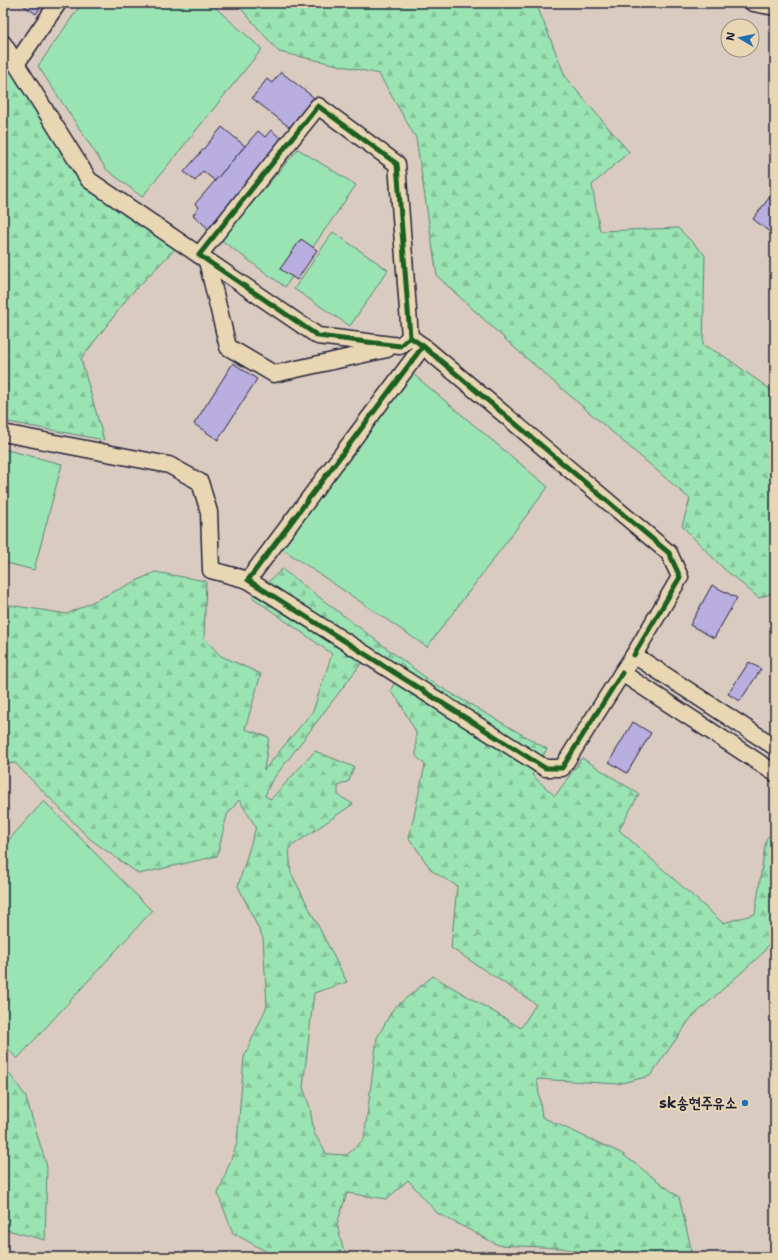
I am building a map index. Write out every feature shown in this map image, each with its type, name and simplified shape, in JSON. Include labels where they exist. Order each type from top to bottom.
[{"type":"street","points":[[16,64],[58,3]]},
{"type":"street","points":[[753,3],[775,7]]},
{"type":"street","points":[[3,43],[89,180],[318,336],[405,342],[423,346],[669,553],[680,577],[634,655],[562,768],[545,768],[248,580],[212,570],[209,512],[200,482],[169,465],[3,433]]},
{"type":"street","points":[[203,258],[318,106],[397,164],[405,342]]},
{"type":"street","points":[[203,258],[228,347],[274,374],[405,342]]},
{"type":"street","points":[[248,580],[423,346]]},
{"type":"street","points":[[634,655],[775,747]]},
{"type":"street","points":[[622,673],[775,773]]},
{"type":"green space","points":[[82,3],[210,3],[262,49],[142,197],[106,169],[38,66]]},
{"type":"green space","points":[[236,3],[536,3],[566,78],[629,152],[592,185],[600,231],[678,228],[705,255],[703,345],[724,356],[775,393],[775,592],[759,598],[724,569],[682,526],[690,499],[518,351],[437,276],[416,138],[379,74],[279,52]]},
{"type":"green space","points":[[3,56],[81,181],[177,247],[130,295],[81,359],[104,440],[3,421]]},
{"type":"green space","points":[[298,149],[356,185],[285,287],[221,240]]},
{"type":"green space","points":[[333,232],[388,270],[350,326],[294,289]]},
{"type":"green space","points":[[413,374],[548,487],[427,647],[281,548]]},
{"type":"green space","points":[[3,449],[62,464],[34,570],[3,562]]},
{"type":"green space","points":[[282,569],[430,681],[547,749],[532,775],[555,796],[582,758],[639,794],[619,830],[723,923],[755,914],[766,839],[775,830],[775,934],[763,953],[691,1018],[650,1076],[618,1084],[537,1079],[542,1117],[621,1153],[679,1197],[691,1248],[689,1257],[596,1257],[597,1255],[561,1248],[498,1245],[437,1213],[408,1180],[387,1199],[347,1193],[337,1224],[343,1249],[352,1257],[276,1257],[233,1233],[218,1194],[237,1143],[244,1057],[267,1006],[263,938],[238,886],[256,827],[239,800],[227,815],[217,856],[139,874],[90,839],[15,763],[3,764],[3,604],[67,614],[155,572],[206,581],[204,638],[221,656],[261,674],[245,729],[269,737],[264,770],[313,711],[332,654],[252,597]],"holes":[[[366,657],[398,677],[390,691],[398,700],[416,732],[416,756],[425,765],[409,838],[432,871],[457,886],[451,948],[536,1004],[521,1028],[433,976],[393,1009],[377,1038],[364,1139],[347,1155],[327,1154],[314,1133],[310,1108],[303,1087],[314,993],[347,982],[291,873],[289,848],[353,804],[338,795],[338,786],[349,781],[354,767],[315,751],[271,799],[265,796],[271,782]]]},
{"type":"green space","points":[[44,801],[152,911],[17,1059],[3,1043],[3,846]]},
{"type":"green space","points":[[3,1065],[25,1095],[47,1167],[45,1240],[3,1229]]},
{"type":"building","points":[[20,3],[44,3],[36,14]]},
{"type":"building","points":[[281,72],[317,100],[293,130],[252,98],[267,79],[272,83]]},
{"type":"building","points":[[222,127],[245,146],[215,181],[203,171],[195,181],[184,172]]},
{"type":"building","points":[[271,130],[285,142],[210,230],[193,215],[199,207],[195,204],[258,131],[265,137]]},
{"type":"building","points":[[775,190],[775,236],[753,219]]},
{"type":"building","points":[[301,239],[317,250],[297,280],[280,269]]},
{"type":"building","points":[[233,363],[257,379],[218,440],[194,424]]},
{"type":"building","points":[[712,585],[737,598],[714,638],[690,625]]},
{"type":"building","points":[[749,662],[761,669],[740,701],[728,694]]},
{"type":"building","points":[[633,722],[651,733],[627,773],[609,762]]},
{"type":"cycle path","points":[[410,337],[400,346],[318,336],[199,255],[318,106],[397,164],[410,337],[423,346]]},
{"type":"cycle path","points":[[622,673],[562,768],[545,768],[248,580],[423,346],[669,553],[680,577],[634,655]]},
{"type":"place","name":"sk송현주유소","points":[[745,1103]]}]
